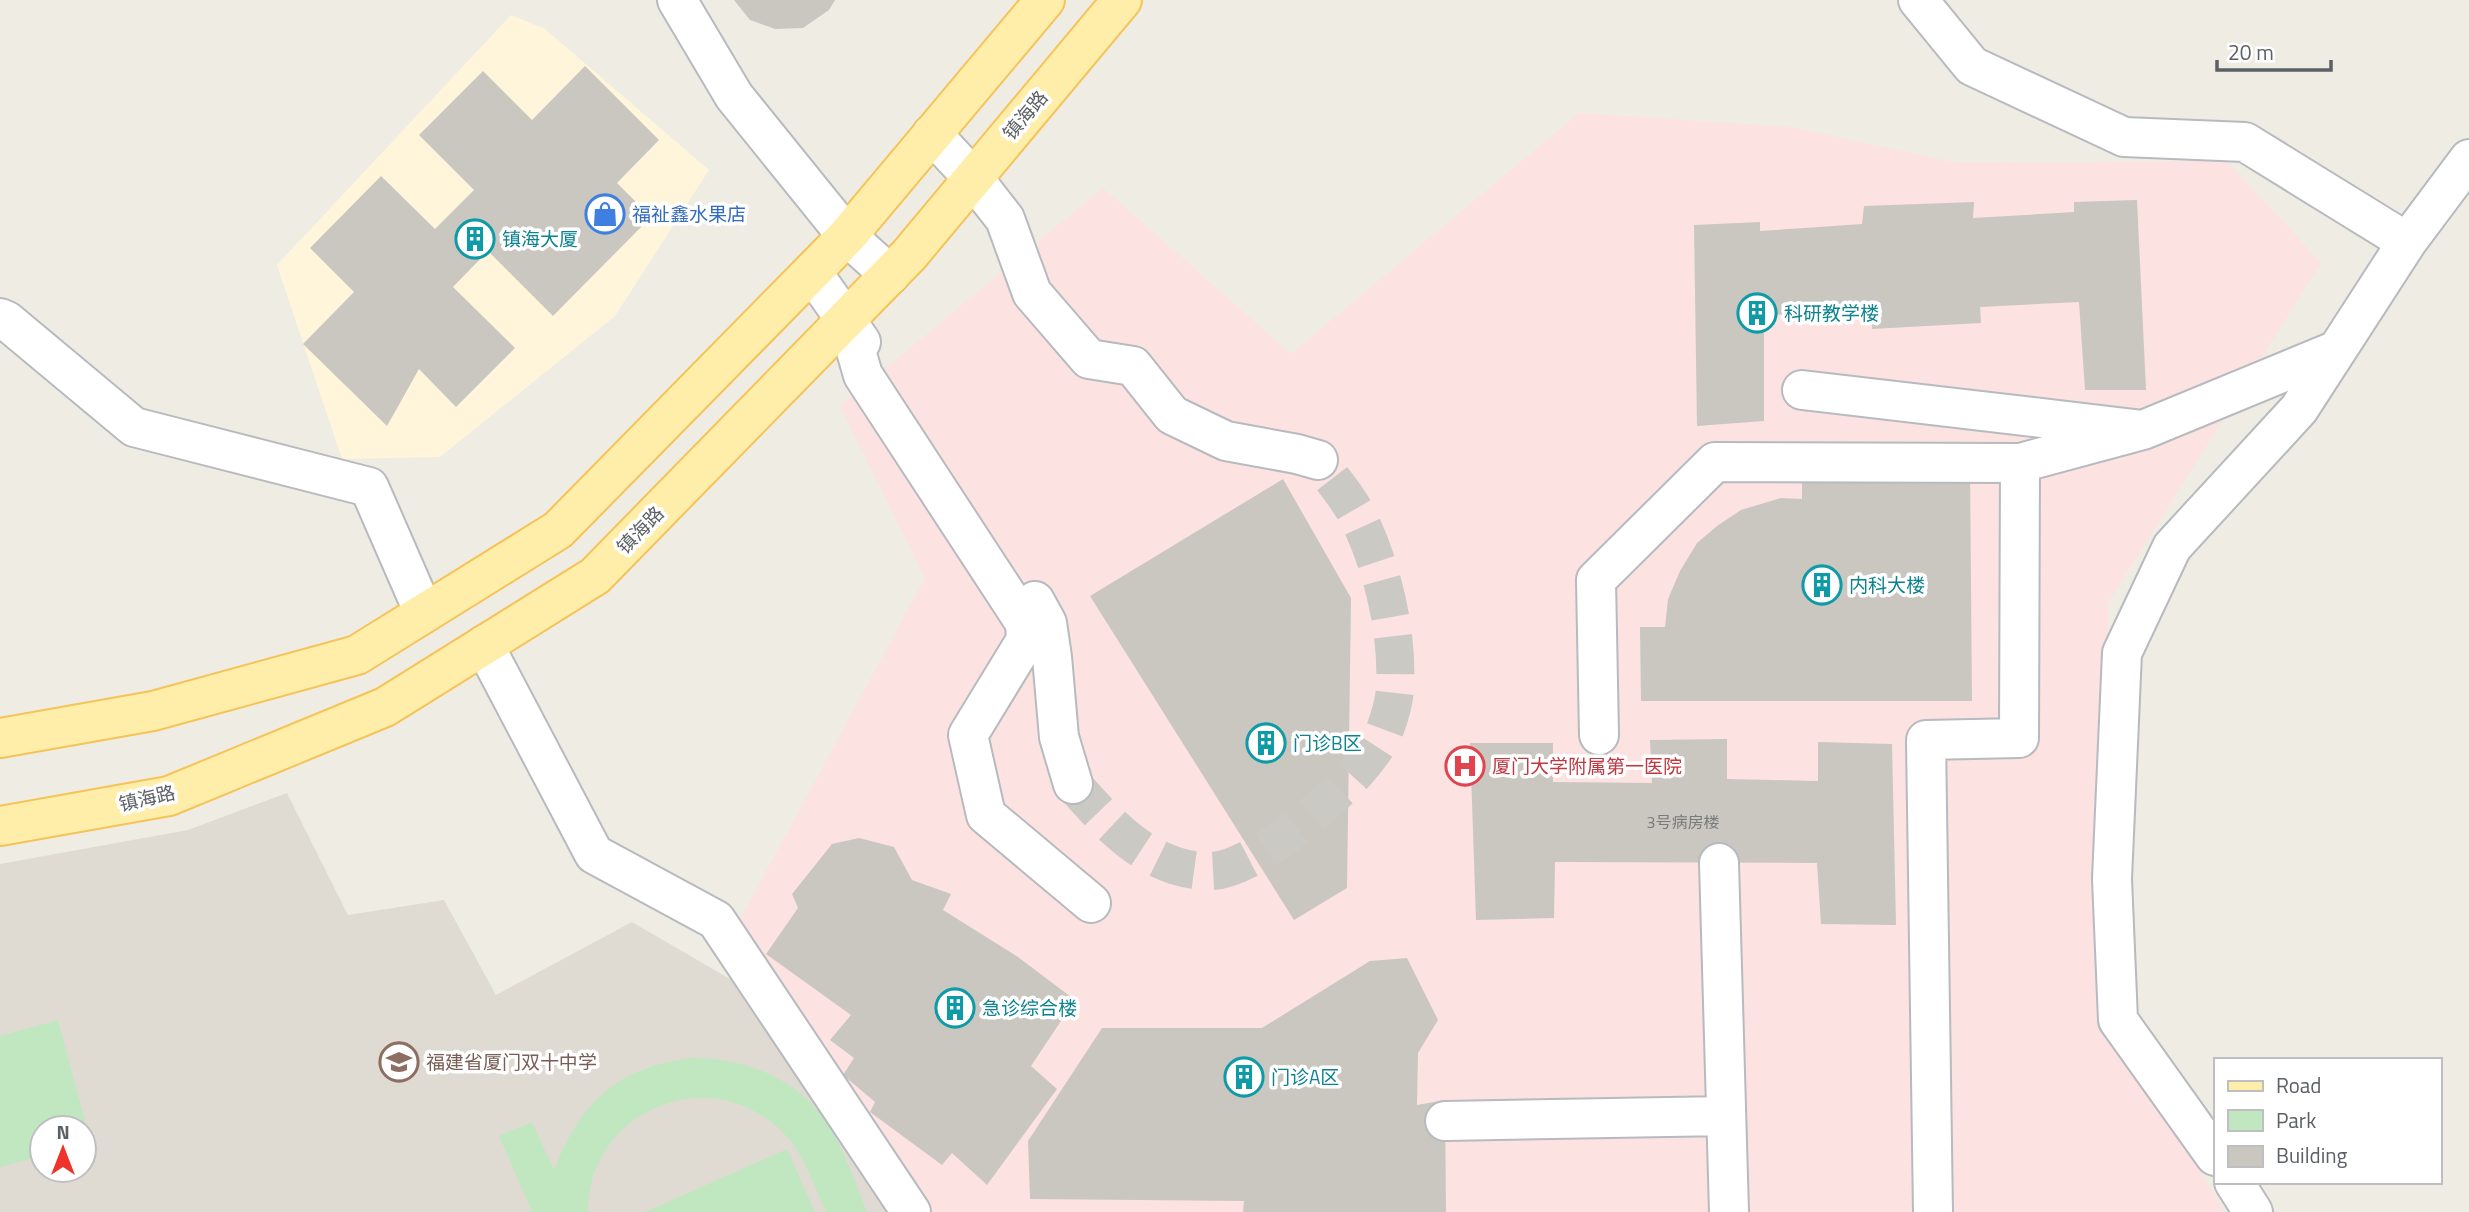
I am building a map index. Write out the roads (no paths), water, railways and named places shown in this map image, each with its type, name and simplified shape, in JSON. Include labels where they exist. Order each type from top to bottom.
[{"type":"main road","points":[[0,738],[153,711],[357,655],[558,530],[847,236],[1045,0]]},
{"type":"main road","name":"镇海路","points":[[0,826],[169,796],[385,707],[595,576],[890,275],[1122,0]]},
{"type":"street","points":[[677,0],[734,96],[847,236],[890,275]]},
{"type":"street","points":[[1918,0],[1972,66],[2124,137],[2245,142],[2407,242]]},
{"type":"street","points":[[932,134],[1005,219],[1032,293],[1089,359],[1133,366],[1172,415],[1226,442],[1318,460]]},
{"type":"street","points":[[2214,1155],[2118,1020],[2112,879],[2122,653],[2172,547],[2299,410],[2407,242],[2469,159]]},
{"type":"street","points":[[812,272],[847,320],[940,465],[1029,592],[1047,623],[1059,737],[1073,783]]},
{"type":"street","points":[[0,318],[134,427],[369,487],[424,613]]},
{"type":"street","points":[[847,320],[863,375],[1025,623],[1026,640],[968,735],[986,815],[1091,903]]},
{"type":"street","points":[[1599,735],[1597,580],[1715,462],[2020,463],[2143,430],[2337,350]]},
{"type":"street","points":[[1802,390],[2143,430]]},
{"type":"street","points":[[1933,1212],[1926,740],[2019,738],[2020,463]]},
{"type":"street","points":[[484,645],[594,854],[716,920],[911,1212]]},
{"type":"street","points":[[1719,863],[1728,1212]]},
{"type":"street","points":[[1445,1121],[1726,1116]]},
{"type":"street","points":[[2235,1184],[2253,1212]]},
{"type":"tunnel","points":[[1073,784],[1117,830],[1150,855],[1169,864],[1211,871],[1231,867],[1255,855],[1309,818],[1356,772],[1374,750],[1390,715],[1395,686],[1394,644],[1387,599],[1367,536],[1358,517],[1318,460]]},
{"type":"place","name":"福祉鑫水果店","points":[[605,214]]},
{"type":"place","name":"镇海大厦","points":[[475,239]]},
{"type":"place","name":"科研教学楼","points":[[1757,313]]},
{"type":"place","name":"内科大楼","points":[[1822,585]]},
{"type":"place","name":"门诊B区","points":[[1266,743]]},
{"type":"place","name":"厦门大学附属第一医院","points":[[1465,766]]},
{"type":"place","name":"急诊综合楼","points":[[955,1008]]},
{"type":"place","name":"福建省厦门双十中学","points":[[399,1062]]},
{"type":"place","name":"门诊A区","points":[[1244,1077]]}]
